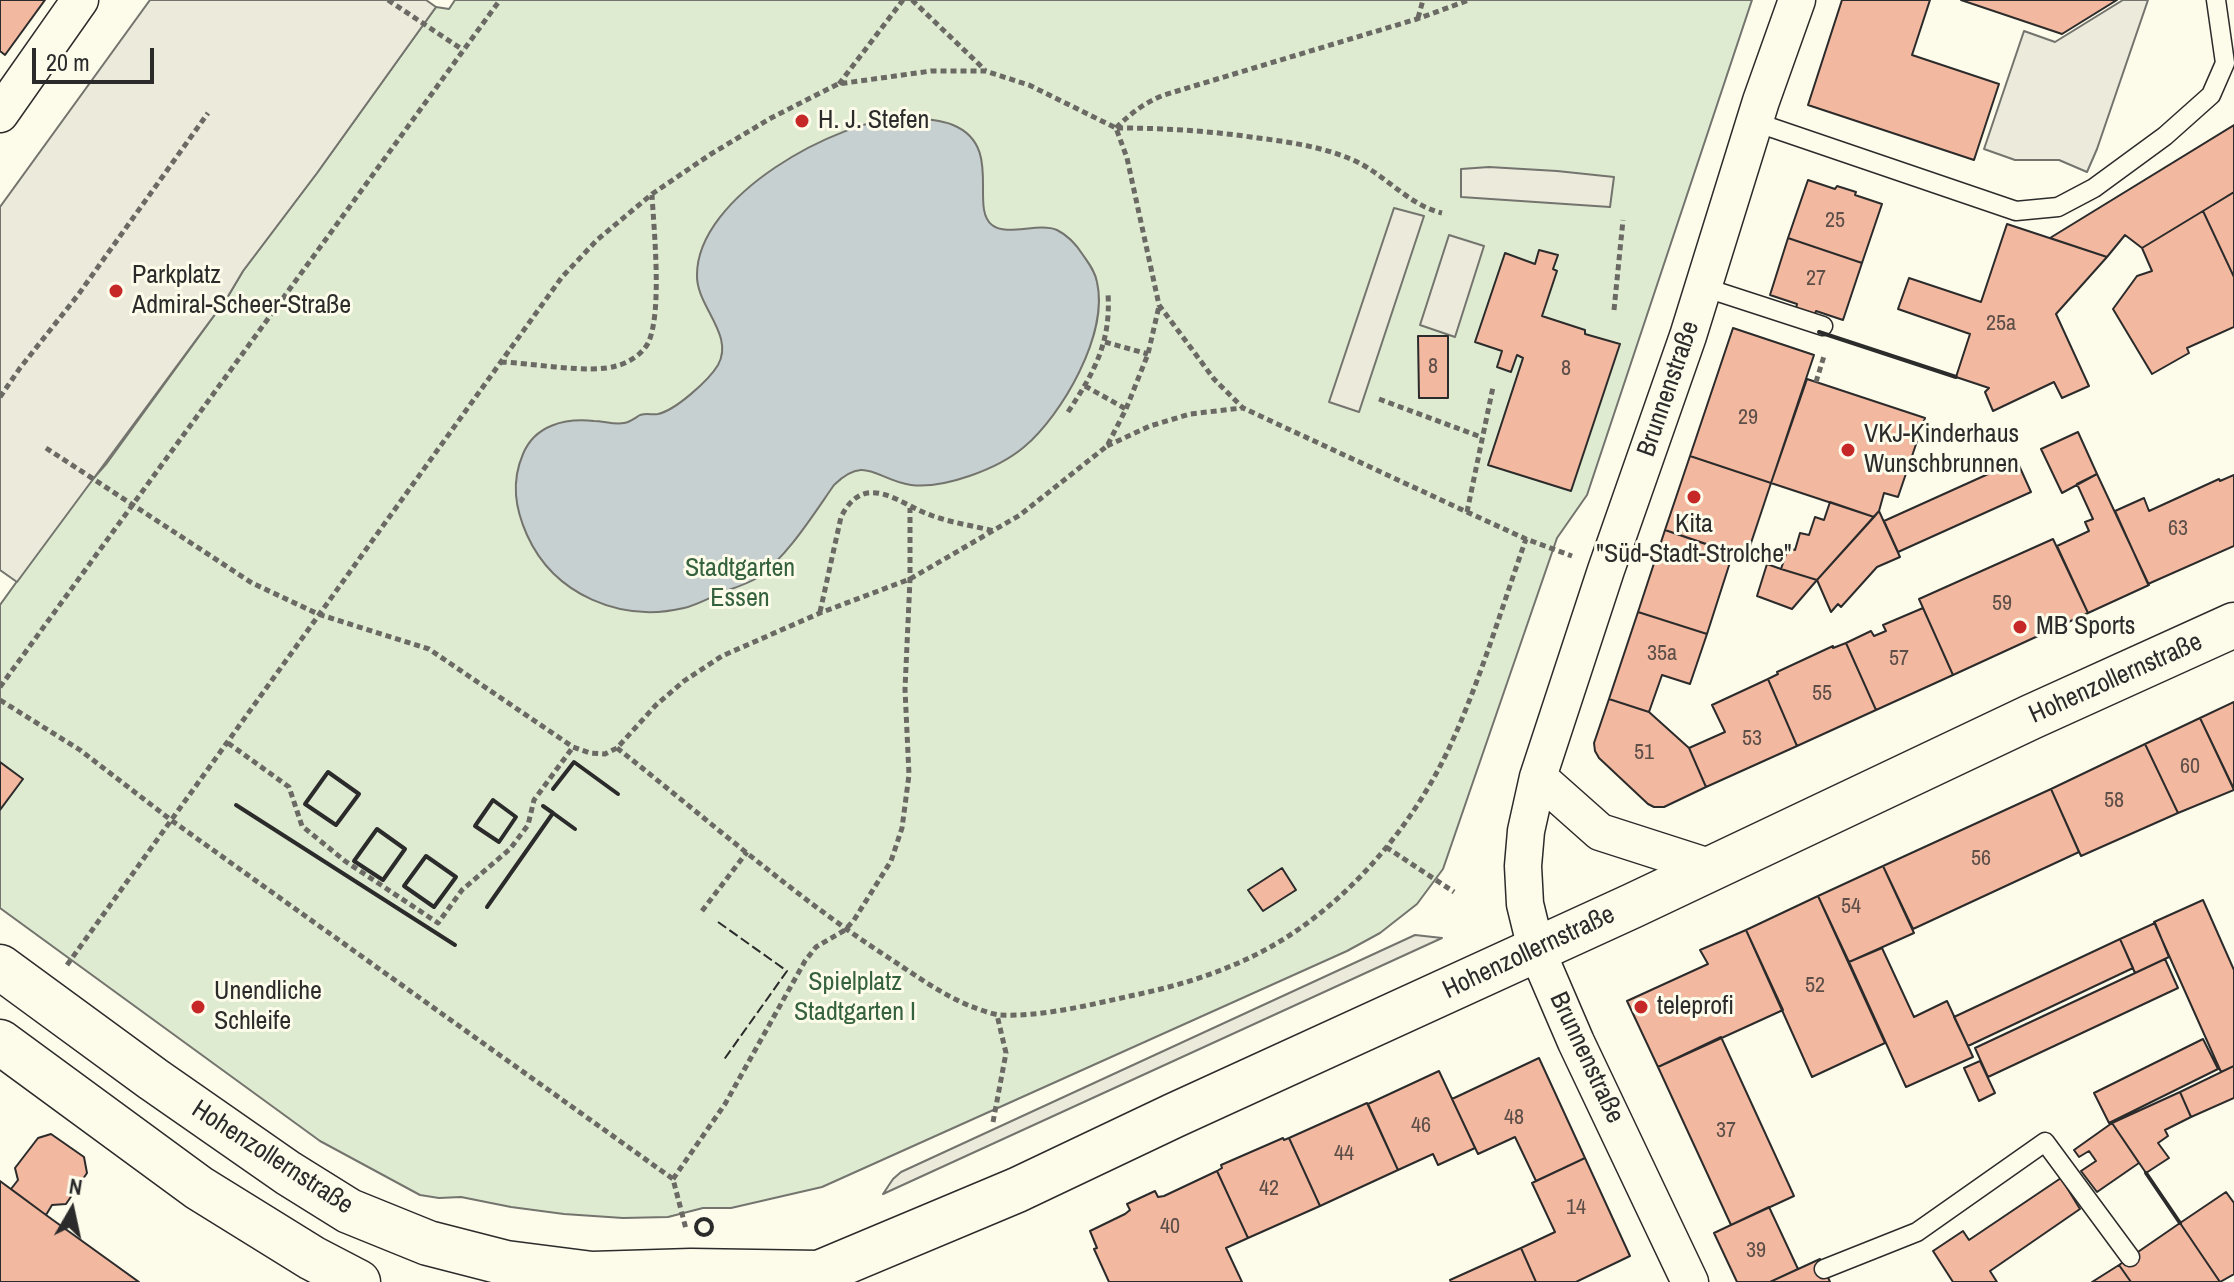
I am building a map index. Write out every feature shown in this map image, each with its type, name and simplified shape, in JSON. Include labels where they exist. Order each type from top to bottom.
[{"type":"main road","name":"Hohenzollernstraße","points":[[0,967],[288,1173],[349,1211],[428,1243],[506,1263],[592,1274],[691,1271],[811,1277],[1017,1190],[2234,625]]},
{"type":"main road","points":[[0,1042],[199,1188],[312,1258],[358,1282]]},
{"type":"street","points":[[0,114],[80,0]]},
{"type":"street","name":"Brunnenstraße","points":[[1690,1282],[1576,1042],[1536,949],[1525,904],[1523,866],[1526,831],[1538,777],[1688,336],[1797,0]]},
{"type":"street","points":[[1538,777],[1600,832],[1712,868]]},
{"type":"lane","points":[[1755,122],[2016,211],[2058,207],[2094,188],[2165,136],[2211,95],[2225,63],[2216,0]]},
{"type":"lane","points":[[1703,287],[1823,326]]},
{"type":"lane","points":[[1824,1269],[1917,1232],[2045,1142],[2130,1257]]},
{"type":"path","points":[[388,0],[463,50]]},
{"type":"path","points":[[0,687],[500,0]]},
{"type":"path","points":[[838,84],[903,0]]},
{"type":"path","points":[[912,0],[985,71]]},
{"type":"path","points":[[1417,19],[1423,0]]},
{"type":"path","points":[[1116,128],[1130,113],[1164,95],[1417,19],[1469,0]]},
{"type":"path","points":[[66,965],[562,277],[597,240],[652,194],[771,118],[838,84],[931,71],[985,71],[1029,85],[1116,128],[1217,132],[1284,141],[1328,151],[1373,170],[1426,209],[1442,213]]},
{"type":"path","points":[[0,397],[78,295],[208,113]]},
{"type":"path","points":[[1116,128],[1127,158],[1159,305],[1214,379],[1243,408],[1526,539],[1606,570]]},
{"type":"path","points":[[500,362],[580,368],[615,367],[634,359],[649,343],[655,300],[652,194]]},
{"type":"path","points":[[1614,310],[1623,220]]},
{"type":"path","points":[[1068,412],[1098,362],[1105,342],[1110,315],[1108,293]]},
{"type":"path","points":[[1107,446],[1148,354],[1159,305]]},
{"type":"path","points":[[1105,342],[1148,354]]},
{"type":"path","points":[[1085,386],[1126,409]]},
{"type":"path","points":[[1467,512],[1493,387]]},
{"type":"path","points":[[1379,399],[1481,437]]},
{"type":"path","points":[[46,448],[252,583],[318,614],[429,649],[573,747],[605,754],[617,748],[656,705],[684,681],[722,656],[820,613],[910,579],[1020,515],[1107,446],[1150,426],[1190,414],[1243,408]]},
{"type":"path","points":[[820,613],[835,541],[846,508],[860,496],[880,492],[892,495],[910,508],[943,520],[994,531]]},
{"type":"path","points":[[673,1179],[725,1104],[805,961],[816,947],[845,930],[891,861],[902,828],[909,775],[905,689],[910,508]]},
{"type":"path","points":[[617,748],[845,930],[948,996],[997,1015],[1114,1000],[1189,981],[1233,966],[1263,951],[1315,918],[1386,847],[1426,790],[1450,745],[1526,539]]},
{"type":"path","points":[[0,700],[80,750],[171,820],[673,1179],[686,1234]]},
{"type":"path","points":[[228,743],[289,787],[302,826],[345,861],[438,923],[462,890],[510,849],[528,825],[534,800],[573,747]]},
{"type":"path","points":[[1386,847],[1454,892]]},
{"type":"path","points":[[702,911],[747,852]]},
{"type":"path","points":[[993,1122],[1006,1053],[997,1015]]},
{"type":"green space","name":"Stadtgarten Essen","points":[[455,0],[1752,0],[1587,495],[1557,538],[1443,869],[1417,904],[1380,933],[1347,951],[822,1187],[731,1208],[703,1208],[668,1217],[623,1218],[564,1214],[461,1197],[420,1195],[320,1141],[0,908],[0,605],[79,495],[107,463],[436,7],[449,9]]},
{"type":"shaded area","name":"Parkplatz Admiral-Scheer-Straße","points":[[150,0],[426,0],[436,7],[243,271],[227,298],[17,582],[0,570],[0,207]]},
{"type":"shaded area","points":[[2123,0],[2148,0],[2087,172],[2059,160],[2015,160],[1984,149],[2024,31],[2055,42]]},
{"type":"shaded area","points":[[905,117],[948,123],[968,135],[982,161],[983,205],[992,225],[1006,230],[1057,230],[1075,244],[1093,271],[1099,303],[1096,325],[1079,372],[1053,415],[1039,433],[1013,455],[986,470],[954,481],[911,485],[863,470],[845,476],[834,485],[799,535],[768,569],[749,582],[694,605],[660,612],[637,611],[592,600],[572,588],[554,574],[539,556],[520,515],[516,495],[517,475],[528,444],[543,430],[562,422],[624,423],[640,415],[665,411],[691,394],[714,371],[722,354],[719,332],[702,298],[697,275],[703,246],[720,217],[745,191],[809,147],[876,121]]},
{"type":"shaded area","points":[[1489,167],[1614,177],[1610,207],[1461,197],[1461,169]]},
{"type":"shaded area","points":[[1394,208],[1424,216],[1359,412],[1329,402]]},
{"type":"shaded area","points":[[1449,235],[1484,246],[1455,337],[1420,325]]},
{"type":"shaded area","points":[[1415,935],[1442,938],[883,1194],[901,1172]]},
{"type":"building","points":[[0,0],[45,0],[5,55],[0,51]]},
{"type":"building","points":[[1842,0],[1930,0],[1912,55],[1999,84],[1974,160],[1808,105]]},
{"type":"building","points":[[1961,0],[2117,0],[2062,34]]},
{"type":"building","points":[[2234,125],[2234,192],[2142,248],[2125,235],[2107,257],[2050,238]]},
{"type":"building","points":[[1808,180],[1856,192],[1855,195],[1882,204],[1862,263],[1788,238]]},
{"type":"building","points":[[2234,192],[2234,277],[2203,211]]},
{"type":"building","points":[[2203,211],[2234,277],[2234,327],[2187,348],[2189,353],[2152,374],[2113,309],[2137,276],[2152,271],[2142,248]]},
{"type":"building","points":[[2007,224],[2107,257],[2056,314],[2089,386],[2062,398],[2054,382],[1993,411],[1985,392],[1989,388],[1956,377],[1970,334],[1898,309],[1909,278],[1981,302]]},
{"type":"building","points":[[1788,238],[1862,263],[1843,320],[1796,308],[1797,304],[1770,295]]},
{"type":"building","points":[[1539,250],[1558,255],[1553,269],[1557,271],[1542,316],[1585,330],[1585,334],[1620,344],[1571,491],[1488,465],[1523,358],[1517,355],[1511,372],[1497,367],[1502,351],[1475,342],[1505,253],[1535,264]]},
{"type":"building","points":[[1733,328],[1814,355],[1771,483],[1690,456]]},
{"type":"building","points":[[1418,336],[1448,336],[1448,398],[1419,398]]},
{"type":"building","name":"VKJ-Kinderhaus Wunschbrunnen","points":[[1807,379],[1925,418],[1898,497],[1884,493],[1874,517],[1771,483]]},
{"type":"building","points":[[2078,432],[2097,474],[2062,493],[2041,449]]},
{"type":"building","points":[[1690,456],[1771,483],[1746,558],[1665,530]]},
{"type":"building","points":[[2017,461],[2031,492],[1898,552],[1884,521]]},
{"type":"building","points":[[2097,474],[2149,585],[2088,613],[2057,546],[2089,531],[2085,522],[2093,519],[2077,484]]},
{"type":"building","points":[[2234,475],[2234,546],[2148,584],[2115,511],[2144,498],[2149,511]]},
{"type":"building","points":[[1830,502],[1874,517],[1817,580],[1781,569],[1788,548],[1795,550],[1800,533],[1809,535],[1815,517],[1824,520]]},
{"type":"building","points":[[1879,511],[1900,557],[1877,567],[1841,607],[1838,604],[1831,612],[1817,580]]},
{"type":"building","points":[[1665,530],[1733,553],[1707,634],[1638,612]]},
{"type":"building","points":[[2053,539],[2088,613],[1953,675],[1919,599]]},
{"type":"building","points":[[1767,564],[1817,580],[1792,609],[1757,596]]},
{"type":"building","points":[[1923,608],[1953,675],[1876,710],[1846,643],[1871,631],[1874,636],[1886,631],[1883,625]]},
{"type":"building","points":[[1638,612],[1707,634],[1690,684],[1662,675],[1649,712],[1609,699]]},
{"type":"building","points":[[1846,643],[1876,710],[1797,746],[1768,679],[1833,646]]},
{"type":"building","points":[[1768,679],[1797,746],[1706,787],[1689,748],[1725,732],[1712,705]]},
{"type":"building","points":[[1609,699],[1649,712],[1689,748],[1706,787],[1664,807],[1648,804],[1595,751],[1594,743]]},
{"type":"building","points":[[2234,702],[2234,789],[2200,718]]},
{"type":"building","points":[[2200,718],[2234,790],[2178,813],[2145,744]]},
{"type":"building","points":[[2145,744],[2178,813],[2081,856],[2051,789]]},
{"type":"building","points":[[0,762],[23,779],[0,810]]},
{"type":"building","points":[[2051,789],[2079,852],[1913,929],[1883,866]]},
{"type":"building","points":[[1883,866],[1914,933],[1849,962],[1818,896]]},
{"type":"building","points":[[1282,868],[1296,890],[1263,911],[1248,890]]},
{"type":"building","points":[[1818,896],[1885,1043],[1812,1077],[1746,930]]},
{"type":"building","points":[[2203,900],[2234,970],[2234,1066],[2221,1072],[2154,922]]},
{"type":"building","points":[[2155,923],[2169,957],[2135,973],[2120,939]]},
{"type":"building","points":[[1746,930],[1783,1010],[1658,1067],[1627,1001],[1708,964],[1700,950]]},
{"type":"building","points":[[2120,939],[2133,968],[1968,1046],[1954,1017]]},
{"type":"building","points":[[1882,948],[1914,1017],[1947,1001],[1973,1057],[1906,1087],[1849,962]]},
{"type":"building","points":[[2165,959],[2178,988],[1988,1077],[1975,1048]]},
{"type":"building","points":[[1721,1037],[1794,1196],[1731,1225],[1658,1067]]},
{"type":"building","points":[[2203,1039],[2218,1069],[2109,1123],[2094,1093]]},
{"type":"building","points":[[1539,1058],[1585,1158],[1536,1181],[1515,1137],[1478,1154],[1452,1099]]},
{"type":"building","points":[[1980,1061],[1995,1093],[1979,1101],[1964,1068]]},
{"type":"building","points":[[2234,1066],[2234,1098],[2191,1117],[2180,1092]]},
{"type":"building","points":[[1439,1071],[1475,1148],[1438,1165],[1433,1154],[1398,1170],[1368,1104]]},
{"type":"building","points":[[2180,1092],[2191,1117],[2165,1130],[2168,1136],[2158,1143],[2169,1158],[2146,1173],[2112,1123]]},
{"type":"building","points":[[1367,1103],[1398,1170],[1320,1206],[1289,1138]]},
{"type":"building","points":[[2112,1123],[2139,1163],[2097,1192],[2081,1171],[2096,1161],[2089,1151],[2079,1157],[2074,1150]]},
{"type":"building","points":[[51,1134],[84,1157],[87,1173],[66,1204],[52,1205],[46,1215],[11,1189],[18,1180],[15,1168],[38,1138]]},
{"type":"building","points":[[1289,1138],[1320,1206],[1248,1238],[1217,1171],[1222,1168],[1221,1165]]},
{"type":"building","points":[[1585,1158],[1630,1256],[1576,1282],[1536,1282],[1521,1248],[1555,1232],[1532,1183]]},
{"type":"building","points":[[1217,1171],[1248,1238],[1226,1248],[1242,1282],[1109,1282],[1094,1249],[1097,1248],[1090,1231],[1125,1214],[1130,1210],[1127,1204],[1155,1191],[1158,1197],[1164,1196]]},
{"type":"building","points":[[2061,1178],[2080,1209],[1990,1271],[1997,1282],[1953,1282],[1933,1251],[1963,1231],[1969,1240]]},
{"type":"building","points":[[0,1181],[46,1215],[139,1282],[0,1282]]},
{"type":"building","points":[[2226,1192],[2234,1203],[2234,1274],[2220,1282],[2180,1223]]},
{"type":"building","points":[[1769,1207],[1798,1269],[1770,1282],[1737,1282],[1714,1233]]},
{"type":"building","points":[[2180,1223],[2220,1282],[2131,1282],[2119,1265]]},
{"type":"building","points":[[1521,1248],[1536,1282],[1450,1280]]},
{"type":"building","points":[[1820,1259],[1830,1282],[1770,1282]]},
{"type":"building","points":[[2119,1265],[2131,1282],[2092,1282]]},
{"type":"fence","points":[[718,922],[787,971],[723,1061]]},
{"type":"wall","points":[[1819,332],[1956,377]]},
{"type":"wall","points":[[553,789],[574,762],[618,794]]},
{"type":"wall","points":[[328,772],[359,794],[336,825],[305,804],[328,772]]},
{"type":"wall","points":[[493,800],[516,817],[499,842],[475,826],[493,800]]},
{"type":"wall","points":[[236,805],[455,945]]},
{"type":"wall","points":[[543,806],[553,813]]},
{"type":"wall","points":[[487,907],[553,813],[575,829]]},
{"type":"wall","points":[[377,829],[405,849],[383,880],[354,861],[377,829]]},
{"type":"wall","points":[[426,856],[456,877],[434,907],[404,886],[426,856]]},
{"type":"wall","points":[[2146,1173],[2180,1223]]},
{"type":"wall","points":[[704,1219],[712,1227],[704,1235],[696,1227],[704,1219]]},
{"type":"place","name":"H. J. Stefen","points":[[802,121]]},
{"type":"place","name":"Parkplatz Admiral-Scheer-Straße","points":[[116,291]]},
{"type":"place","name":"VKJ-Kinderhaus Wunschbrunnen","points":[[1848,450]]},
{"type":"place","name":"Kita \"Süd-Stadt-Strolche\"","points":[[1694,497]]},
{"type":"place","name":"MB Sports","points":[[2020,627]]},
{"type":"place","name":"Unendliche Schleife","points":[[198,1007]]},
{"type":"place","name":"teleprofi","points":[[1641,1007]]},
{"type":"park label","name":"Spielplatz Stadtgarten I","points":[[855,998]]}]
